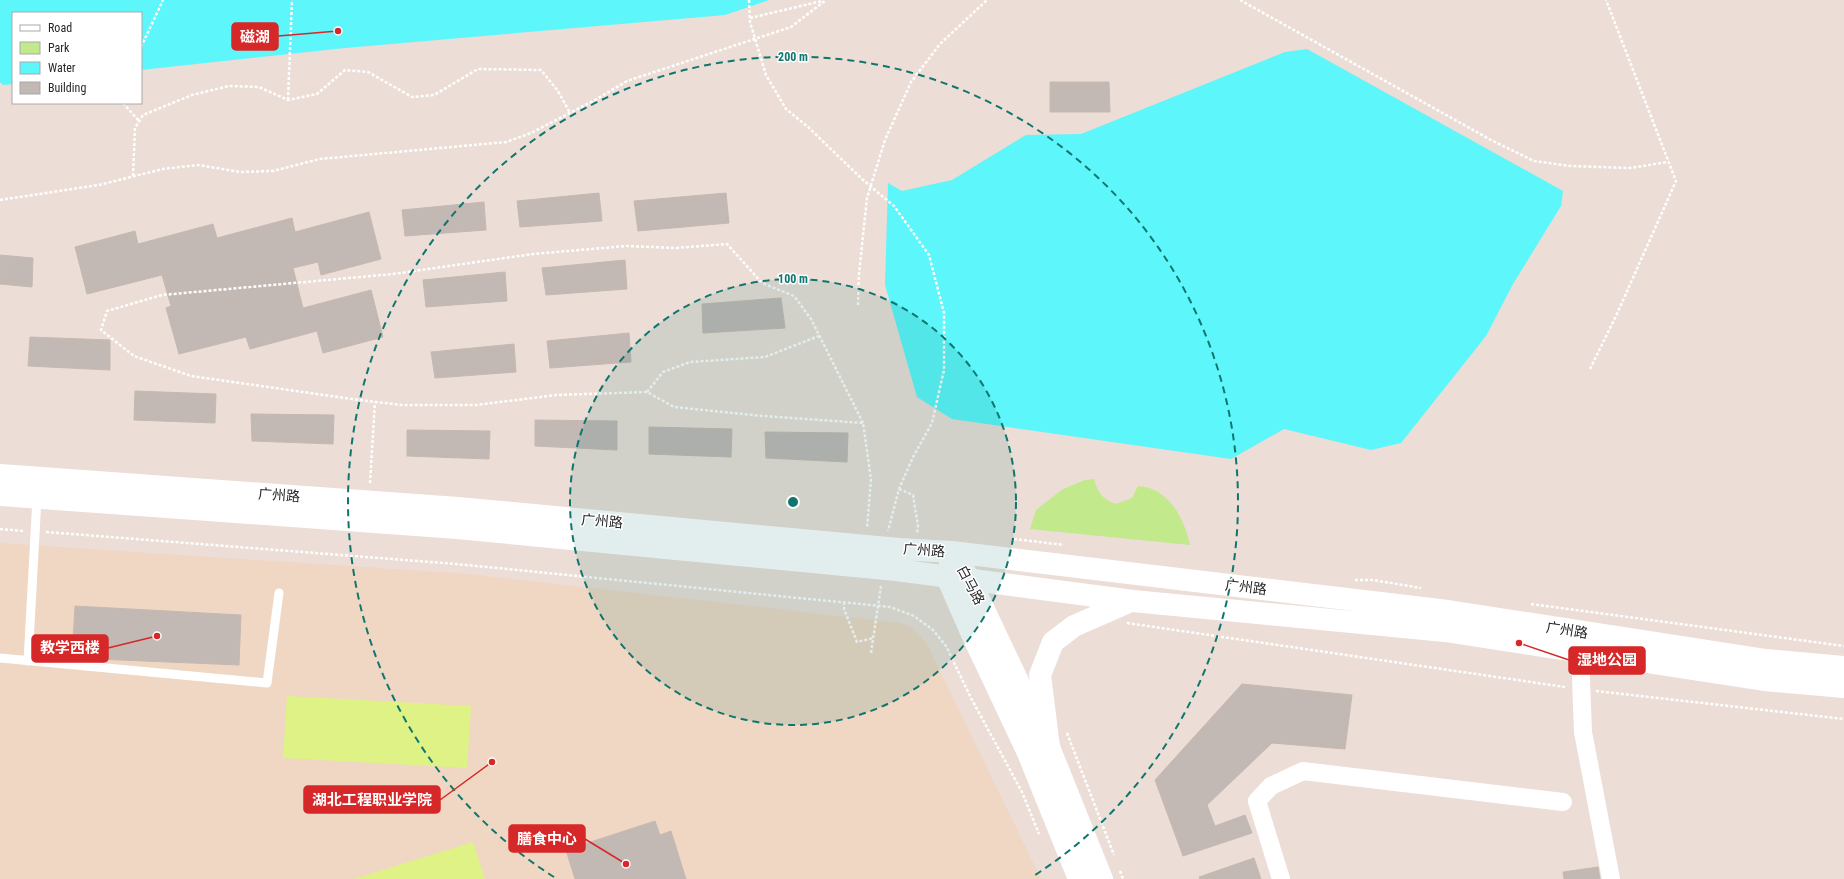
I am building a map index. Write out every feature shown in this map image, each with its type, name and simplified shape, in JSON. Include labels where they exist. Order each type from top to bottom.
[{"type":"main road","name":"广州路","points":[[0,475],[458,508],[952,552],[1448,611],[1766,660],[1844,668]]},
{"type":"main road","name":"广州路","points":[[0,495],[457,528],[896,570],[947,577],[969,578],[1133,600],[1445,631],[1764,680],[1844,687]]},
{"type":"main road","name":"白马路","points":[[952,552],[947,577],[1028,753],[1079,879]]},
{"type":"main road","name":"白马路","points":[[952,552],[969,578],[1110,872]]},
{"type":"main road","points":[[1049,747],[1040,675],[1053,642],[1074,626],[1133,600]]},
{"type":"street","points":[[1580,652],[1582,732],[1611,879]]},
{"type":"street","points":[[1281,879],[1257,801],[1272,786],[1302,771],[1563,802]]},
{"type":"lane","points":[[28,661],[37,498]]},
{"type":"lane","points":[[0,658],[267,683],[279,593]]},
{"type":"path","points":[[142,45],[163,0]]},
{"type":"path","points":[[288,100],[292,0]]},
{"type":"path","points":[[749,0],[750,18],[766,75],[786,109],[862,179],[894,206],[929,255],[944,313],[944,370],[932,423],[913,457],[900,489],[888,532]]},
{"type":"path","points":[[750,18],[825,0]]},
{"type":"path","points":[[0,200],[99,185],[163,169],[198,166],[240,172],[273,171],[320,159],[506,142],[531,133],[627,81],[791,27],[825,0]]},
{"type":"path","points":[[858,305],[859,274],[867,198],[885,140],[911,82],[940,44],[987,0]]},
{"type":"path","points":[[1240,0],[1491,140],[1534,161],[1570,166],[1630,168],[1668,162]]},
{"type":"path","points":[[1590,369],[1616,316],[1676,182],[1606,0]]},
{"type":"path","points":[[133,176],[135,128],[143,115],[192,95],[229,86],[259,86],[288,100],[317,94],[345,70],[368,72],[412,97],[434,95],[478,68],[541,70],[558,91],[570,113]]},
{"type":"path","points":[[124,104],[139,121]]},
{"type":"path","points":[[863,423],[763,416],[674,407],[647,392],[557,396],[476,405],[402,405],[375,402],[191,376],[134,356],[101,330],[107,311],[162,295],[393,274],[533,254],[626,246],[676,248],[727,244],[762,283],[794,296],[811,320],[863,423],[871,479],[865,545]]},
{"type":"path","points":[[647,392],[662,372],[690,362],[765,357],[819,336]]},
{"type":"path","points":[[370,486],[375,402]]},
{"type":"path","points":[[900,489],[913,495],[918,526],[917,534]]},
{"type":"path","points":[[0,529],[456,564],[890,607],[914,616],[933,630],[946,646],[971,698],[1022,792],[1040,836]]},
{"type":"path","points":[[844,602],[844,609],[857,642],[873,638]]},
{"type":"path","points":[[871,653],[877,612]]},
{"type":"path","points":[[1120,622],[1581,690],[1844,720]]},
{"type":"path","points":[[1065,727],[1115,857]]},
{"type":"path","points":[[1110,872],[1123,879]]},
{"type":"shaded area","points":[[0,543],[469,574],[900,623],[912,628],[927,644],[1041,879],[0,879]]},
{"type":"green space","points":[[1094,479],[1101,495],[1107,500],[1116,504],[1132,498],[1138,486],[1149,488],[1158,492],[1166,498],[1179,515],[1184,525],[1190,545],[1030,529],[1036,510],[1063,489],[1085,480]]},
{"type":"green space","points":[[287,696],[471,706],[467,768],[283,758]]},
{"type":"green space","points":[[473,842],[485,879],[354,879]]},
{"type":"water","points":[[0,0],[769,0],[725,15],[345,48],[142,70],[142,12],[12,12],[12,84],[3,85],[0,82]]},
{"type":"water","points":[[1307,49],[1563,191],[1561,206],[1513,284],[1486,336],[1401,443],[1371,450],[1284,429],[1231,459],[952,419],[917,397],[885,285],[888,183],[902,191],[952,180],[1026,135],[1081,134],[1285,52]]},
{"type":"building","points":[[1050,82],[1109,82],[1110,112],[1050,112]]},
{"type":"building","points":[[599,193],[602,221],[520,227],[517,201]]},
{"type":"building","points":[[726,193],[729,223],[638,231],[634,201]]},
{"type":"building","points":[[484,202],[486,230],[405,236],[402,210]]},
{"type":"building","points":[[369,212],[381,259],[321,275],[318,262],[293,268],[303,308],[371,290],[383,337],[323,353],[317,331],[250,349],[246,337],[179,354],[166,308],[171,306],[162,275],[87,294],[75,247],[135,231],[138,244],[213,224],[217,238],[292,218],[295,232]]},
{"type":"building","points":[[0,255],[33,258],[32,287],[0,284]]},
{"type":"building","points":[[625,260],[627,289],[546,295],[542,268]]},
{"type":"building","points":[[505,272],[507,301],[426,307],[423,280]]},
{"type":"building","points":[[781,298],[785,328],[703,333],[702,304]]},
{"type":"building","points":[[629,333],[631,362],[550,368],[547,341]]},
{"type":"building","points":[[30,337],[110,340],[110,370],[28,366]]},
{"type":"building","points":[[514,344],[516,372],[435,378],[431,352]]},
{"type":"building","points":[[135,391],[216,394],[215,423],[134,420]]},
{"type":"building","points":[[251,414],[334,415],[333,444],[252,441]]},
{"type":"building","points":[[535,420],[617,421],[617,450],[535,446]]},
{"type":"building","points":[[649,427],[732,429],[731,457],[649,454]]},
{"type":"building","points":[[407,430],[490,431],[489,459],[407,456]]},
{"type":"building","points":[[765,432],[848,433],[847,462],[766,458]]},
{"type":"building","points":[[75,606],[241,615],[239,665],[72,658]]},
{"type":"building","points":[[1242,684],[1352,695],[1345,749],[1272,743],[1207,805],[1215,826],[1245,815],[1252,833],[1183,856],[1155,780]]},
{"type":"building","points":[[655,821],[660,835],[671,831],[686,879],[575,879],[566,850]]},
{"type":"building","points":[[1254,858],[1261,879],[1200,879],[1199,877]]},
{"type":"building","points":[[1598,867],[1600,879],[1564,879],[1563,872]]},
{"type":"place","name":"磁湖","points":[[338,31]]},
{"type":"place","name":"教学西楼","points":[[157,636]]},
{"type":"place","name":"湿地公园","points":[[1519,643]]},
{"type":"place","name":"湖北工程职业学院","points":[[492,762]]},
{"type":"place","name":"膳食中心","points":[[626,864]]}]
